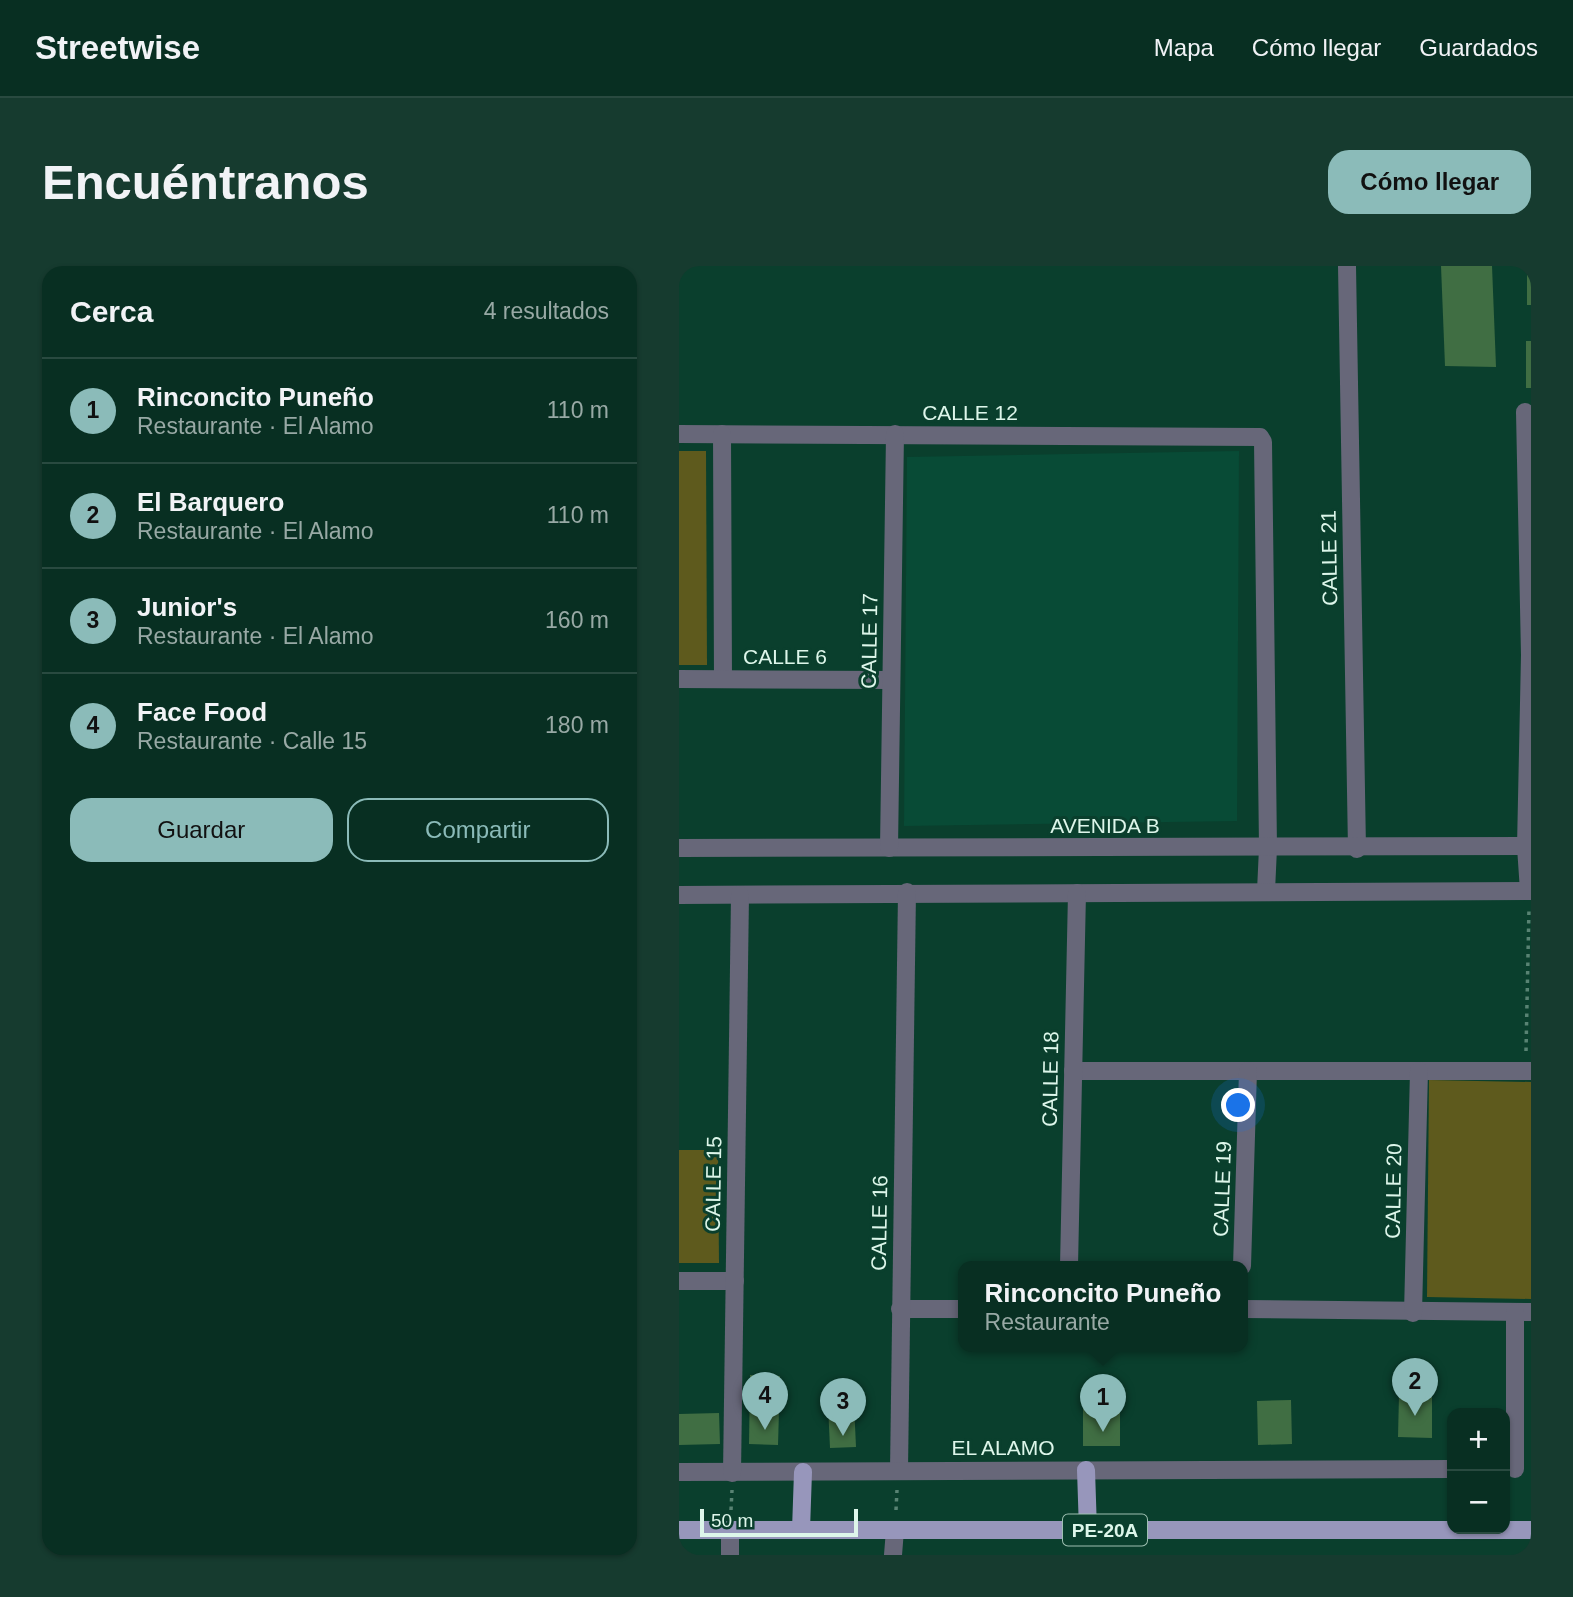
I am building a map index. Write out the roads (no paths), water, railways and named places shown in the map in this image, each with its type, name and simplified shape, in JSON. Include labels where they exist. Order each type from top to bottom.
[{"type":"main road","points":[[1086,1470],[1088,1530]]},
{"type":"main road","points":[[801,1530],[803,1472]]},
{"type":"main road","name":"PE-20A","points":[[679,1530],[1531,1530]]},
{"type":"street","name":"CALLE 21","points":[[1347,266],[1357,849]]},
{"type":"street","points":[[679,895],[1530,891],[1530,655],[1525,412]]},
{"type":"street","name":"CALLE 12","points":[[679,434],[1260,437],[1263,442],[1268,848]]},
{"type":"street","points":[[722,434],[723,679]]},
{"type":"street","name":"CALLE 17","points":[[889,848],[895,435]]},
{"type":"street","name":"CALLE 6","points":[[679,679],[891,680]]},
{"type":"street","name":"AVENIDA B","points":[[679,848],[1357,849],[1529,846]]},
{"type":"street","points":[[1266,891],[1268,848]]},
{"type":"street","name":"CALLE 16","points":[[899,1470],[907,892]]},
{"type":"street","name":"CALLE 18","points":[[1069,1261],[1077,893]]},
{"type":"street","name":"CALLE 15","points":[[732,1473],[740,895]]},
{"type":"street","points":[[1073,1071],[1529,1071]]},
{"type":"street","name":"CALLE 19","points":[[1242,1261],[1248,1071]]},
{"type":"street","name":"CALLE 20","points":[[1413,1312],[1419,1071]]},
{"type":"street","points":[[679,1281],[735,1282]]},
{"type":"street","points":[[900,1309],[958,1309]]},
{"type":"street","points":[[1248,1309],[1523,1312],[1517,1469]]},
{"type":"street","name":"EL ALAMO","points":[[679,1472],[1447,1469]]},
{"type":"street","points":[[730,1530],[730,1555]]},
{"type":"street","points":[[894,1555],[895,1530]]},
{"type":"place","name":"El Barquero","points":[[1415,1416]]},
{"type":"place","name":"Face Food","points":[[765,1430]]},
{"type":"place","name":"Rinconcito Puneño","points":[[1103,1432]]},
{"type":"place","name":"Junior's","points":[[843,1436]]}]
